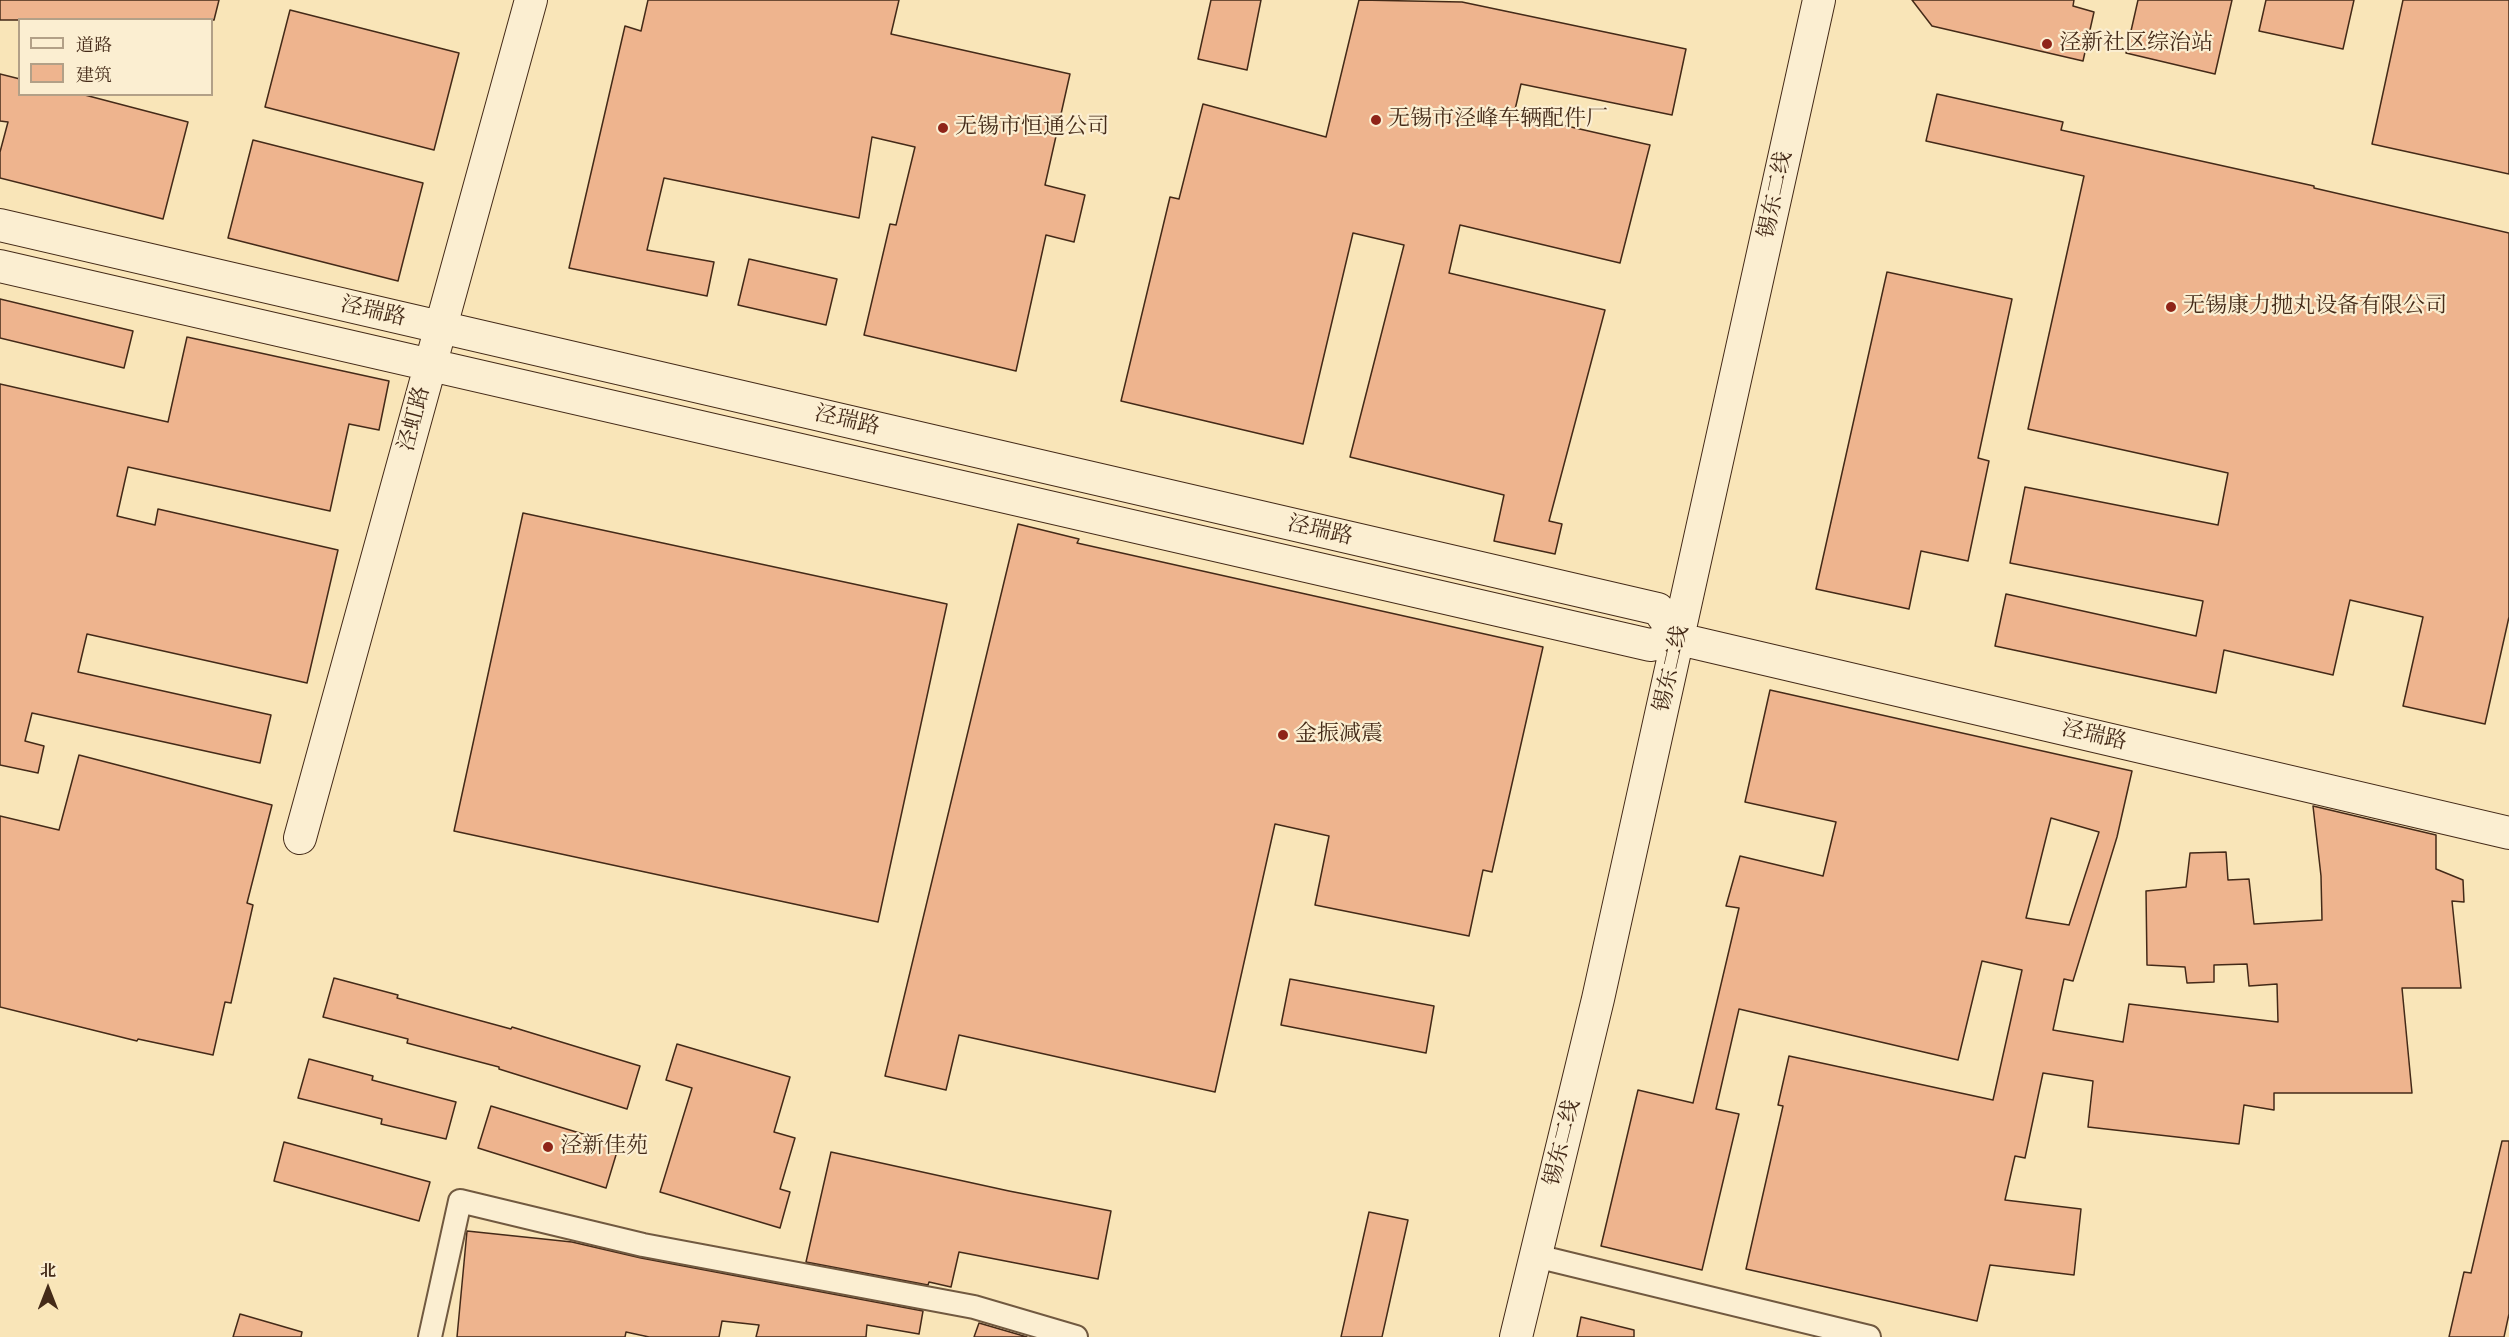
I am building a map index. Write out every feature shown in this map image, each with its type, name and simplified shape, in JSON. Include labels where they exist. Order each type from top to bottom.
[{"type":"street","name":"泾虹路","points":[[300,838],[531,0]]},
{"type":"street","name":"锡东二线","points":[[1516,1337],[1598,999],[1819,0]]},
{"type":"street","name":"泾瑞路","points":[[0,225],[1658,609],[1678,639]]},
{"type":"street","name":"泾瑞路","points":[[0,266],[1650,645],[1678,639],[2509,833]]},
{"type":"street","points":[[430,1337],[460,1201],[643,1245],[974,1308],[1076,1337]]},
{"type":"street","points":[[1536,1256],[1869,1337]]},
{"type":"building","points":[[0,0],[219,0],[214,20],[213,18],[18,18],[18,20],[0,20]]},
{"type":"building","points":[[648,0],[899,0],[891,34],[1070,74],[1045,185],[1085,195],[1074,242],[1046,235],[1016,371],[864,335],[890,224],[896,225],[915,147],[872,137],[859,218],[664,178],[647,250],[714,262],[707,296],[569,268],[625,26],[641,31]]},
{"type":"building","points":[[1211,0],[1261,0],[1247,70],[1198,59]]},
{"type":"building","points":[[1359,0],[1462,2],[1686,49],[1672,115],[1521,84],[1514,114],[1650,145],[1620,263],[1460,225],[1449,273],[1605,310],[1549,521],[1562,524],[1555,554],[1494,541],[1504,495],[1350,457],[1404,245],[1353,233],[1303,444],[1121,401],[1170,197],[1179,199],[1203,104],[1326,137]]},
{"type":"building","name":"泾新社区综治站","points":[[1912,0],[2074,0],[2073,6],[2094,12],[2083,61],[1932,26]]},
{"type":"building","points":[[2138,0],[2232,0],[2215,74],[2126,53]]},
{"type":"building","points":[[2266,0],[2354,0],[2343,49],[2259,31]]},
{"type":"building","points":[[2403,0],[2509,0],[2509,174],[2372,144]]},
{"type":"building","points":[[290,10],[459,53],[434,150],[265,107]]},
{"type":"building","points":[[0,74],[18,78],[18,96],[89,96],[188,122],[163,219],[0,178],[0,152],[8,122],[0,121]]},
{"type":"building","points":[[1937,94],[2063,122],[2061,130],[2314,186],[2314,188],[2509,233],[2509,617],[2485,724],[2403,706],[2423,617],[2350,600],[2333,675],[2224,650],[2216,693],[1995,646],[2006,594],[2196,636],[2203,601],[2010,563],[2025,487],[2218,525],[2228,473],[2028,429],[2084,176],[1926,141]]},
{"type":"building","points":[[253,140],[423,183],[398,281],[228,238]]},
{"type":"building","points":[[749,259],[837,279],[826,325],[738,305]]},
{"type":"building","points":[[1887,272],[2012,299],[1978,458],[1989,461],[1968,561],[1921,551],[1909,609],[1816,589]]},
{"type":"building","points":[[0,299],[133,331],[124,368],[0,338]]},
{"type":"building","points":[[187,337],[389,381],[379,430],[349,424],[330,511],[128,467],[117,516],[155,525],[158,509],[338,550],[307,683],[87,634],[78,672],[271,715],[260,763],[32,713],[25,741],[44,746],[38,773],[0,765],[0,384],[168,422]]},
{"type":"building","points":[[523,513],[947,604],[878,922],[454,831]]},
{"type":"building","name":"金振减震","points":[[1018,524],[1079,539],[1077,543],[1543,647],[1492,872],[1483,870],[1469,936],[1315,905],[1329,836],[1275,824],[1215,1092],[959,1035],[946,1090],[885,1076]]},
{"type":"building","points":[[1770,690],[2132,771],[2117,837],[2073,981],[2064,979],[2053,1030],[2123,1042],[2129,1004],[2278,1022],[2277,984],[2249,986],[2247,964],[2214,965],[2214,982],[2187,983],[2185,967],[2147,965],[2146,891],[2186,887],[2190,853],[2226,852],[2228,880],[2249,879],[2254,924],[2322,920],[2321,876],[2313,806],[2436,835],[2436,869],[2463,880],[2464,902],[2452,901],[2461,988],[2402,988],[2412,1093],[2274,1093],[2274,1110],[2244,1105],[2239,1144],[2088,1127],[2093,1081],[2043,1073],[2025,1158],[2015,1156],[2005,1200],[2081,1209],[2074,1275],[1990,1265],[1977,1321],[1746,1269],[1783,1106],[1778,1105],[1789,1056],[1993,1100],[2022,970],[1982,961],[1958,1060],[1739,1009],[1716,1109],[1739,1114],[1702,1270],[1601,1246],[1638,1090],[1693,1103],[1739,908],[1726,906],[1740,856],[1823,876],[1836,822],[1745,802]],"holes":[[[2051,818],[2099,832],[2069,925],[2026,918]]]},
{"type":"building","points":[[79,755],[272,805],[247,903],[253,905],[231,1003],[225,1002],[213,1055],[138,1039],[137,1041],[0,1007],[0,816],[59,830]]},
{"type":"building","points":[[334,978],[398,995],[397,998],[511,1029],[512,1027],[640,1066],[627,1109],[499,1069],[499,1067],[407,1043],[408,1039],[323,1017]]},
{"type":"building","points":[[1290,979],[1434,1006],[1426,1053],[1281,1025]]},
{"type":"building","points":[[677,1044],[790,1077],[774,1132],[795,1138],[780,1189],[790,1192],[780,1228],[660,1192],[692,1088],[666,1080]]},
{"type":"building","points":[[309,1059],[373,1076],[372,1080],[456,1102],[446,1139],[381,1124],[382,1119],[298,1098]]},
{"type":"building","name":"泾新佳苑","points":[[491,1106],[619,1145],[606,1188],[478,1148]]},
{"type":"building","points":[[2502,1141],[2509,1141],[2509,1314],[2504,1337],[2449,1337],[2464,1272],[2471,1273]]},
{"type":"building","points":[[284,1142],[430,1182],[419,1221],[274,1181]]},
{"type":"building","points":[[831,1152],[1111,1211],[1098,1279],[959,1252],[951,1287],[929,1282],[928,1285],[806,1262]]},
{"type":"building","points":[[1369,1212],[1408,1220],[1382,1337],[1341,1337]]},
{"type":"building","points":[[467,1231],[572,1242],[641,1258],[923,1311],[919,1334],[867,1325],[866,1337],[756,1337],[759,1325],[722,1321],[719,1337],[649,1337],[626,1332],[625,1337],[457,1337]]},
{"type":"building","points":[[240,1314],[302,1332],[301,1337],[233,1337]]},
{"type":"building","points":[[1581,1317],[1634,1330],[1634,1337],[1577,1337]]},
{"type":"building","points":[[979,1323],[1027,1337],[974,1337]]},
{"type":"place","name":"泾新社区综治站","points":[[2047,44]]},
{"type":"place","name":"无锡市泾峰车辆配件厂","points":[[1376,120]]},
{"type":"place","name":"无锡市恒通公司","points":[[943,128]]},
{"type":"place","name":"无锡康力抛丸设备有限公司","points":[[2171,307]]},
{"type":"place","name":"金振减震","points":[[1283,735]]},
{"type":"place","name":"泾新佳苑","points":[[548,1147]]}]
